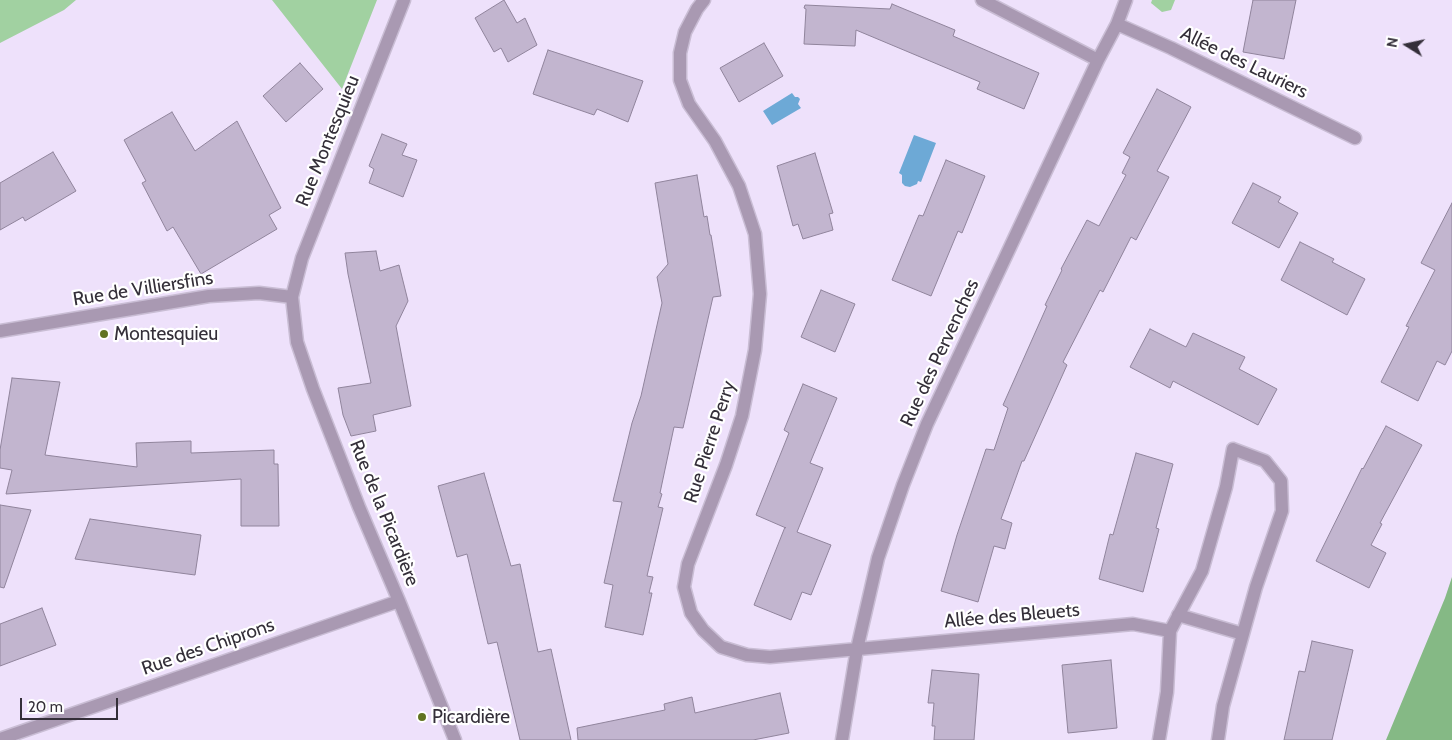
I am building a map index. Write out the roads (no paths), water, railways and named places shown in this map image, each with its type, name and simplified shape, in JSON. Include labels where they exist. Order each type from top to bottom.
[{"type":"street","name":"Rue Montesquieu","points":[[292,297],[302,258],[404,0]]},
{"type":"street","name":"Rue Pierre Perry","points":[[704,0],[696,9],[685,32],[680,53],[680,80],[688,104],[715,141],[739,186],[755,234],[760,294],[755,350],[742,416],[726,465],[688,564],[684,587],[691,613],[703,630],[721,647],[747,655],[770,657],[857,648]]},
{"type":"street","points":[[982,0],[1098,60]]},
{"type":"street","name":"Rue des Pervenches","points":[[842,740],[857,648],[878,558],[902,486],[927,424],[1098,60],[1117,24],[1126,0]]},
{"type":"street","name":"Allée des Lauriers","points":[[1117,24],[1171,48],[1355,138]]},
{"type":"street","name":"Rue de Villiersfins","points":[[0,331],[208,296],[259,293],[292,297]]},
{"type":"street","name":"Rue de la Picardière","points":[[292,297],[297,342],[313,389],[456,740]]},
{"type":"street","points":[[1158,740],[1167,692],[1170,631],[1202,571],[1226,488],[1233,449],[1265,461],[1281,482],[1282,511],[1256,587],[1223,706],[1218,740]]},
{"type":"street","name":"Rue des Chiprons","points":[[0,739],[400,600]]},
{"type":"street","points":[[1178,615],[1243,634]]},
{"type":"street","name":"Allée des Bleuets","points":[[857,648],[1133,624],[1170,631]]},
{"type":"water","points":[[792,93],[800,99],[798,104],[801,108],[772,125],[763,111]]},
{"type":"water","points":[[914,135],[936,143],[921,182],[918,181],[917,184],[910,187],[902,183],[902,175],[899,173]]},
{"type":"place","name":"Montesquieu","points":[[104,334]]},
{"type":"place","name":"Picardière","points":[[422,717]]}]
